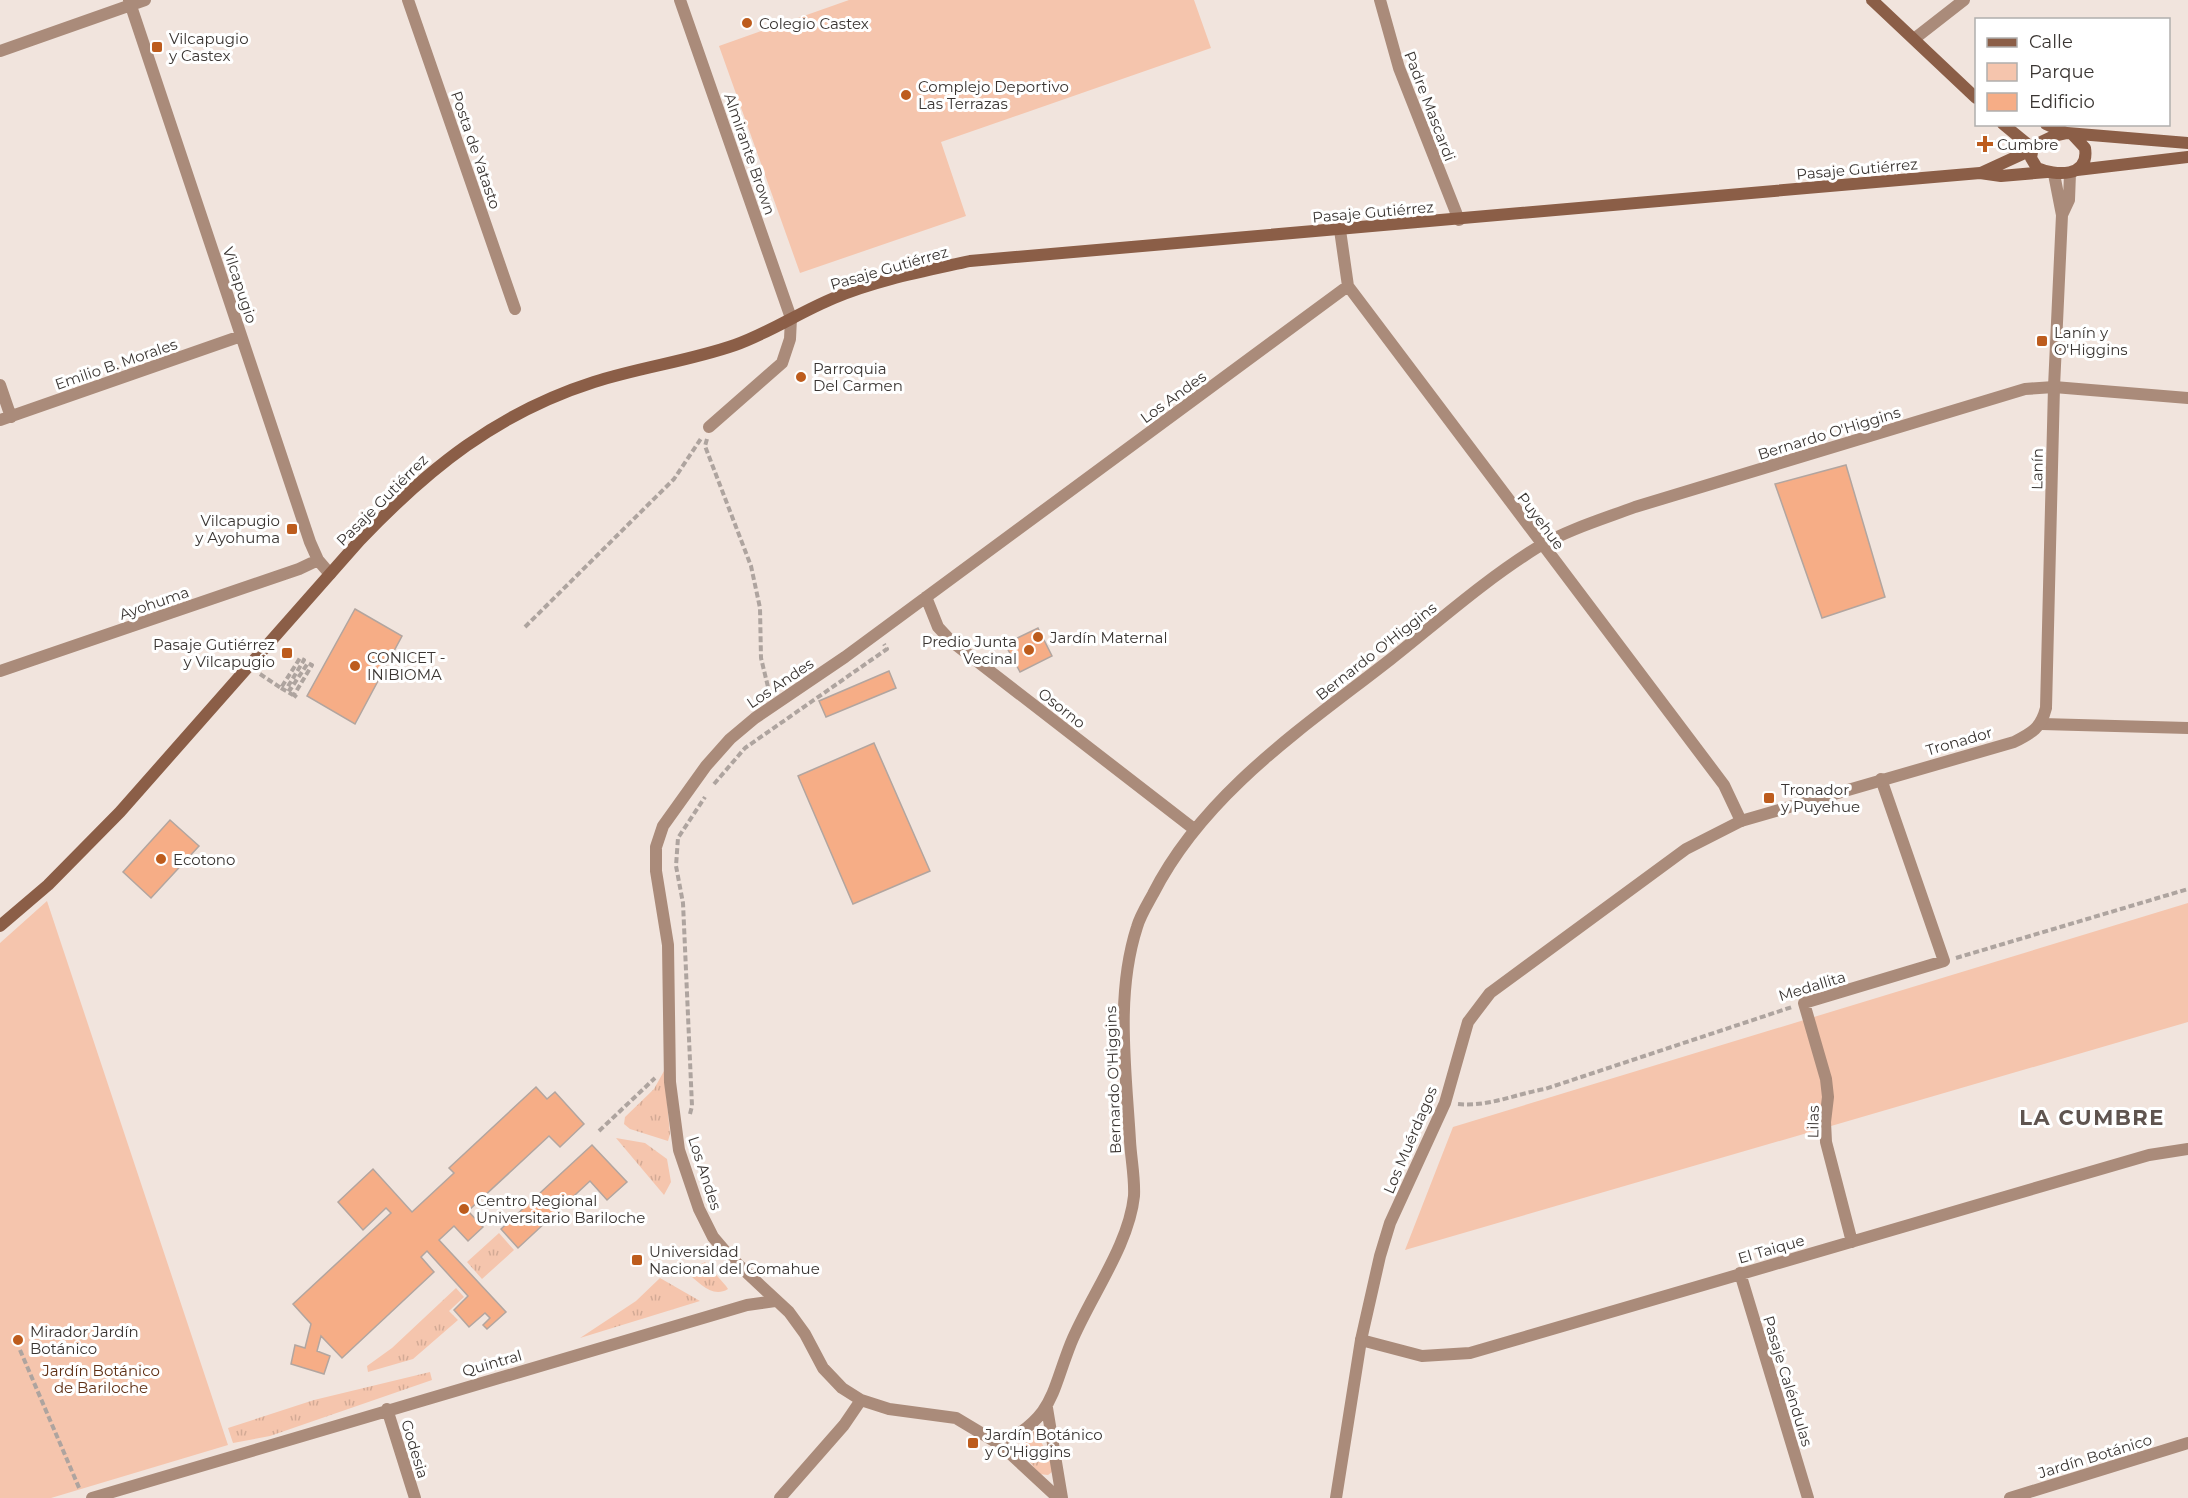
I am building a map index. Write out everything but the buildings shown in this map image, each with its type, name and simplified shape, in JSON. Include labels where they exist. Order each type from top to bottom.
[{"type":"main road","points":[[1872,0],[1971,89]]},
{"type":"main road","points":[[2005,126],[2031,149],[2033,163],[2051,173],[2188,158]]},
{"type":"main road","points":[[2051,126],[2082,142],[2086,154],[2084,163],[2073,172]]},
{"type":"main road","points":[[2031,149],[2038,142],[2069,134],[2188,143]]},
{"type":"main road","name":"Pasaje Gutiérrez","points":[[1980,173],[2031,149]]},
{"type":"main road","name":"Pasaje Gutiérrez","points":[[0,926],[48,885],[120,812],[398,500],[446,459],[491,429],[540,403],[592,382],[724,349],[747,341],[845,294],[970,261],[1980,173],[2001,176],[2051,173]]},
{"type":"street","points":[[0,51],[130,2],[145,0]]},
{"type":"street","name":"Posta de Yatasto","points":[[408,0],[515,309]]},
{"type":"street","name":"Almirante Brown","points":[[680,0],[791,318]]},
{"type":"street","name":"Padre Mascardi","points":[[1380,0],[1399,68],[1459,220]]},
{"type":"street","points":[[1914,39],[1964,0]]},
{"type":"street","name":"Vilcapugio","points":[[130,2],[318,560],[330,574]]},
{"type":"street","name":"Lanín","points":[[2062,215],[2069,200],[2073,172]]},
{"type":"street","name":"Lanín","points":[[2042,724],[2046,708],[2054,387],[2062,215],[2051,173]]},
{"type":"street","name":"Puyehue","points":[[1340,230],[1348,286],[1724,785],[1741,821]]},
{"type":"street","name":"Los Andes","points":[[775,1301],[713,1237],[699,1209],[679,1150],[670,1082],[668,945],[656,871],[656,847],[663,826],[706,766],[730,739],[1348,286]]},
{"type":"street","points":[[709,427],[782,363],[790,339],[791,318]]},
{"type":"street","name":"Emilio B. Morales","points":[[5,419],[241,336]]},
{"type":"street","points":[[0,386],[5,419]]},
{"type":"street","name":"Bernardo O'Higgins","points":[[1001,1444],[1027,1427],[1047,1408],[1072,1341],[1128,1221],[1134,1196],[1125,1047],[1125,979],[1137,926],[1164,871],[1194,829],[1218,802],[1281,745],[1498,574],[1541,545],[1635,507],[2025,389],[2054,387],[2188,398]]},
{"type":"street","name":"Ayohuma","points":[[0,671],[299,569],[318,560]]},
{"type":"street","name":"Osorno","points":[[926,597],[938,627],[951,641],[1194,829]]},
{"type":"street","points":[[2042,724],[2188,728]]},
{"type":"street","name":"Tronador","points":[[1741,821],[2014,742],[2030,734],[2042,724]]},
{"type":"street","points":[[1881,779],[1944,961]]},
{"type":"street","name":"Los Muérdagos","points":[[1336,1498],[1361,1340],[1380,1256],[1390,1223],[1445,1103],[1468,1022],[1490,993],[1686,849],[1741,821]]},
{"type":"street","name":"Medallita","points":[[1804,1003],[1944,961]]},
{"type":"street","name":"Lilas","points":[[1804,1003],[1826,1079],[1828,1097],[1825,1122],[1826,1142],[1852,1242]]},
{"type":"street","name":"El Taique","points":[[1361,1340],[1422,1356],[1470,1353],[2149,1155],[2188,1149]]},
{"type":"street","name":"Pasaje Caléndulas","points":[[1740,1274],[1808,1498]]},
{"type":"street","points":[[775,1301],[789,1312],[806,1334],[823,1368],[842,1388],[861,1400],[889,1409],[956,1418],[1001,1444],[1060,1498]]},
{"type":"street","name":"Quintral","points":[[92,1498],[387,1409],[747,1305],[775,1301]]},
{"type":"street","points":[[780,1498],[844,1425],[861,1400]]},
{"type":"street","name":"Bernardo O'Higgins","points":[[1047,1408],[1060,1498]]},
{"type":"street","name":"Godesia","points":[[387,1409],[415,1498]]},
{"type":"street","name":"Jardín Botánico","points":[[2010,1498],[2188,1443]]},
{"type":"path","points":[[525,627],[674,479],[709,427]]},
{"type":"path","points":[[709,427],[705,446],[751,566],[760,608],[761,658],[773,706]]},
{"type":"path","points":[[712,786],[745,748],[887,649],[876,634]]},
{"type":"path","points":[[281,688],[300,658],[304,660],[287,688],[290,690],[308,663],[312,665],[294,695]]},
{"type":"path","points":[[250,667],[299,699]]},
{"type":"path","points":[[689,1117],[692,1106],[683,903],[676,866],[678,838],[706,795]]},
{"type":"path","points":[[1944,961],[2188,889]]},
{"type":"path","name":"Medallita","points":[[1445,1103],[1490,1104],[1517,1094],[1545,1089],[1804,1003]]},
{"type":"path","points":[[599,1131],[650,1085],[689,1032]]},
{"type":"path","points":[[20,1350],[84,1498]]},
{"type":"green space","name":"Complejo Deportivo Las Terrazas","points":[[849,0],[1194,0],[1211,48],[941,142],[966,216],[800,273],[719,46]]},
{"type":"green space","name":"Jardín Botánico de Bariloche","points":[[47,901],[228,1445],[51,1498],[0,1498],[0,943]]},
{"type":"green space","points":[[2188,903],[2188,1022],[1405,1250],[1453,1127]]},
{"type":"green space","points":[[664,1071],[670,1134],[668,1141],[630,1129],[624,1124],[625,1117],[654,1089]]},
{"type":"green space","points":[[616,1138],[645,1143],[667,1159],[671,1182],[664,1195]]},
{"type":"green space","points":[[499,1233],[514,1250],[482,1279],[467,1262]]},
{"type":"green space","points":[[705,1262],[728,1289],[722,1292],[711,1291],[686,1272]]},
{"type":"green space","points":[[660,1278],[700,1301],[580,1338],[636,1301]]},
{"type":"green space","points":[[456,1288],[464,1297],[449,1311],[458,1320],[413,1359],[368,1372],[367,1366],[392,1348]]},
{"type":"green space","points":[[430,1372],[432,1380],[270,1436],[233,1443],[228,1428],[314,1400]]},
{"type":"green space","points":[[1034,1431],[1054,1463],[1052,1472],[1048,1475],[1039,1474],[1023,1453],[1023,1439]]},
{"type":"place","name":"Colegio Castex","points":[[747,23]]},
{"type":"place","name":"Vilcapugio y Castex","points":[[157,47]]},
{"type":"place","name":"Complejo Deportivo Las Terrazas","points":[[906,95]]},
{"type":"place","name":"Cumbre","points":[[1985,144]]},
{"type":"place","name":"Lanín y O'Higgins","points":[[2042,341]]},
{"type":"place","name":"Parroquia Del Carmen","points":[[801,377]]},
{"type":"place","name":"Vilcapugio y Ayohuma","points":[[292,529]]},
{"type":"place","name":"Jardín Maternal","points":[[1038,637]]},
{"type":"place","name":"Predio Junta Vecinal","points":[[1029,650]]},
{"type":"place","name":"Pasaje Gutiérrez y Vilcapugio","points":[[287,653]]},
{"type":"place","name":"CONICET - INIBIOMA","points":[[355,666]]},
{"type":"place","name":"Tronador y Puyehue","points":[[1769,798]]},
{"type":"place","name":"Ecotono","points":[[161,859]]},
{"type":"place","name":"Centro Regional Universitario Bariloche","points":[[464,1209]]},
{"type":"place","name":"Universidad Nacional del Comahue","points":[[637,1260]]},
{"type":"place","name":"Mirador Jardín Botánico","points":[[18,1340]]},
{"type":"place","name":"Jardín Botánico y O'Higgins","points":[[973,1443]]},
{"type":"district","name":"LA CUMBRE","points":[[2092,1117]]}]
